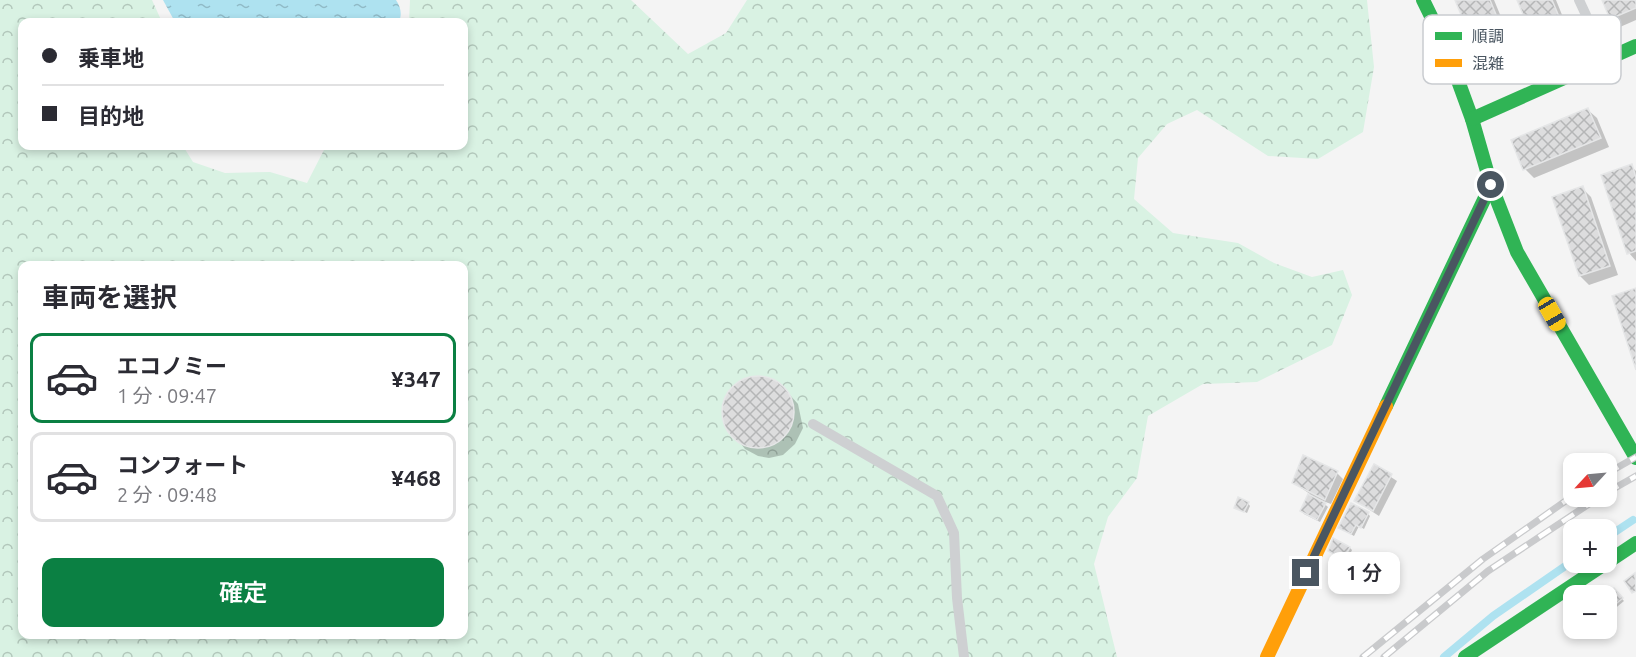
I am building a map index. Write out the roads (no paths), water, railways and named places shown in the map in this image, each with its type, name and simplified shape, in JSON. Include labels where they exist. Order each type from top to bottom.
[{"type":"street","points":[[1423,0],[1430,15]]},
{"type":"street","points":[[1621,53],[1636,46]]},
{"type":"street","points":[[1459,84],[1491,185],[1517,252],[1636,458]]},
{"type":"street","points":[[1472,119],[1551,84]]},
{"type":"street","points":[[1267,657],[1491,185]]},
{"type":"street","points":[[1465,657],[1636,543]]},
{"type":"lane","points":[[1579,0],[1586,15]]},
{"type":"lane","points":[[813,424],[937,496],[954,533],[957,598],[964,657]]},
{"type":"water","points":[[163,0],[396,0],[401,14],[400,18],[173,18]]},
{"type":"waterway","points":[[1617,531],[1633,520]]},
{"type":"waterway","points":[[1444,657],[1493,616],[1563,568]]},
{"type":"railway","points":[[1617,468],[1636,457]]},
{"type":"railway","points":[[1617,487],[1636,476]]},
{"type":"railway","points":[[1363,657],[1483,559],[1563,503]]},
{"type":"railway","points":[[1384,657],[1488,571],[1584,507]]}]
